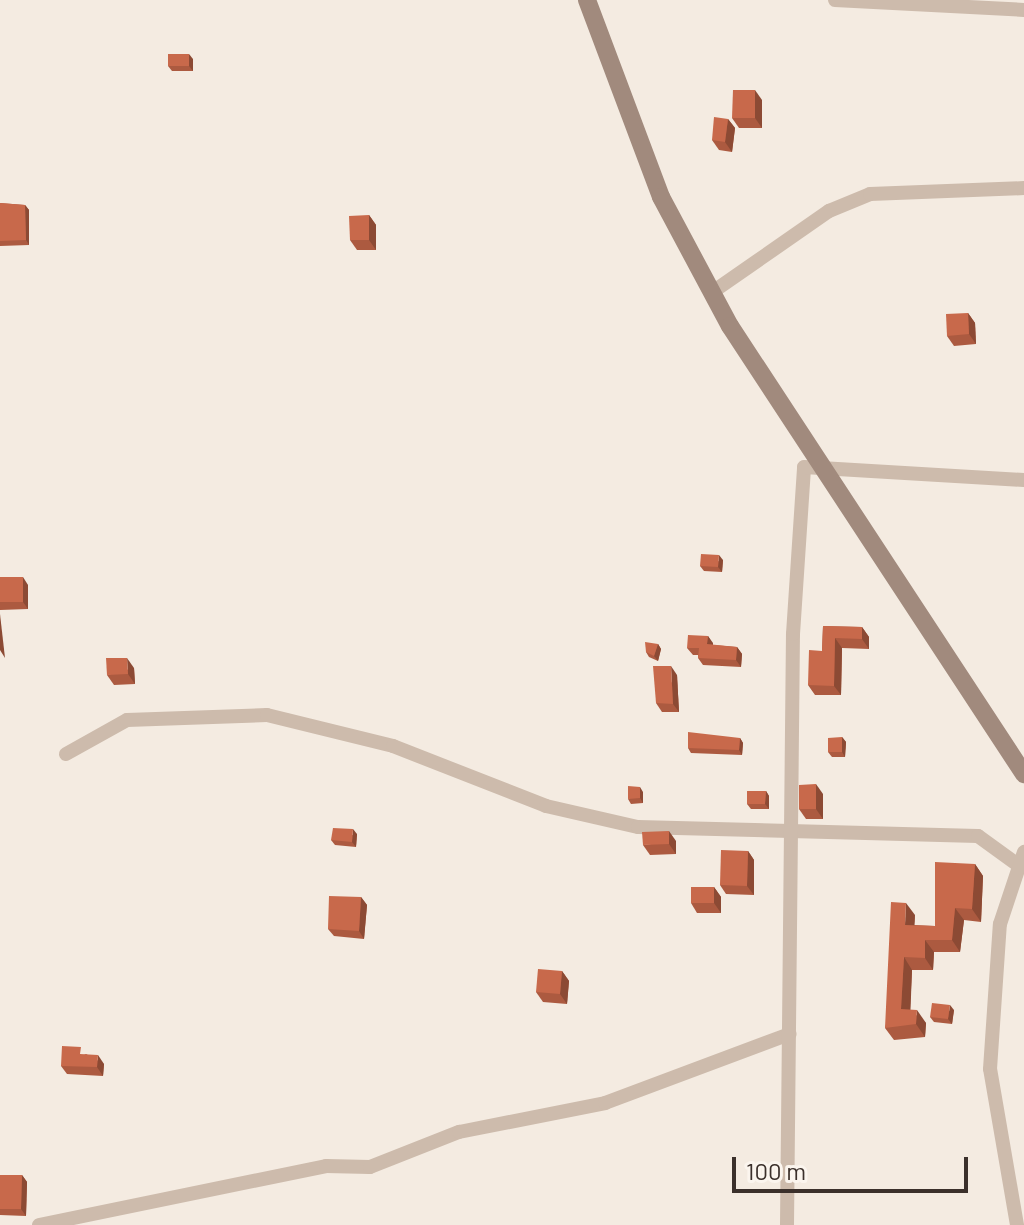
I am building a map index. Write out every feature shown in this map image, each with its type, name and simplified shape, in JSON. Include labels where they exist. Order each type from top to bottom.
[{"type":"street","points":[[587,0],[661,197],[711,293],[1024,774]]},
{"type":"street","points":[[835,0],[1024,10]]},
{"type":"street","points":[[711,293],[829,211],[870,194],[1024,188]]},
{"type":"street","points":[[787,1225],[797,499],[804,467],[829,471],[1024,480]]},
{"type":"street","points":[[66,754],[127,720],[267,715],[393,746],[546,806],[638,827],[978,836],[1021,858],[1000,924],[990,1069],[1017,1225]]},
{"type":"street","points":[[39,1225],[326,1166],[370,1167],[459,1132],[605,1103],[790,1034]]},
{"type":"building","points":[[168,54],[189,54],[189,66],[168,66]]},
{"type":"building","points":[[733,90],[755,90],[755,118],[732,118]]},
{"type":"building","points":[[714,117],[728,119],[725,142],[712,140]]},
{"type":"building","points":[[0,203],[25,205],[26,240],[0,241]]},
{"type":"building","points":[[369,215],[369,240],[350,240],[349,216]]},
{"type":"building","points":[[968,313],[969,334],[947,336],[946,314]]},
{"type":"building","points":[[701,554],[719,555],[718,567],[700,566]]},
{"type":"building","points":[[0,577],[23,577],[23,602],[0,602]]},
{"type":"building","points":[[823,626],[862,627],[862,639],[835,638],[834,686],[808,685],[809,650],[822,651]]},
{"type":"building","points":[[688,635],[708,636],[707,644],[737,647],[736,660],[698,658],[699,648],[687,648]]},
{"type":"building","points":[[645,642],[658,644],[654,656],[646,652]]},
{"type":"building","points":[[106,658],[127,658],[128,674],[107,675]]},
{"type":"building","points":[[653,666],[671,666],[673,704],[656,703]]},
{"type":"building","points":[[688,732],[740,738],[739,750],[688,748]]},
{"type":"building","points":[[842,737],[842,752],[828,752],[828,738]]},
{"type":"building","points":[[816,784],[816,809],[799,809],[799,785]]},
{"type":"building","points":[[628,786],[640,787],[640,798],[628,799]]},
{"type":"building","points":[[747,791],[766,791],[765,804],[747,804]]},
{"type":"building","points":[[333,828],[353,829],[352,842],[331,840]]},
{"type":"building","points":[[669,831],[669,844],[643,845],[642,832]]},
{"type":"building","points":[[721,850],[748,851],[747,886],[720,885]]},
{"type":"building","points":[[935,862],[975,864],[972,909],[955,908],[952,940],[925,940],[925,958],[904,957],[901,1009],[917,1010],[916,1024],[885,1028],[891,902],[906,903],[905,925],[935,926]]},
{"type":"building","points":[[691,887],[714,887],[714,903],[691,903]]},
{"type":"building","points":[[329,896],[361,897],[359,931],[328,929]]},
{"type":"building","points":[[538,969],[562,971],[560,994],[536,992]]},
{"type":"building","points":[[932,1003],[950,1005],[948,1019],[930,1017]]},
{"type":"building","points":[[62,1046],[81,1047],[80,1054],[98,1055],[97,1067],[61,1066]]},
{"type":"building","points":[[0,1175],[22,1175],[21,1209],[0,1209]]}]
